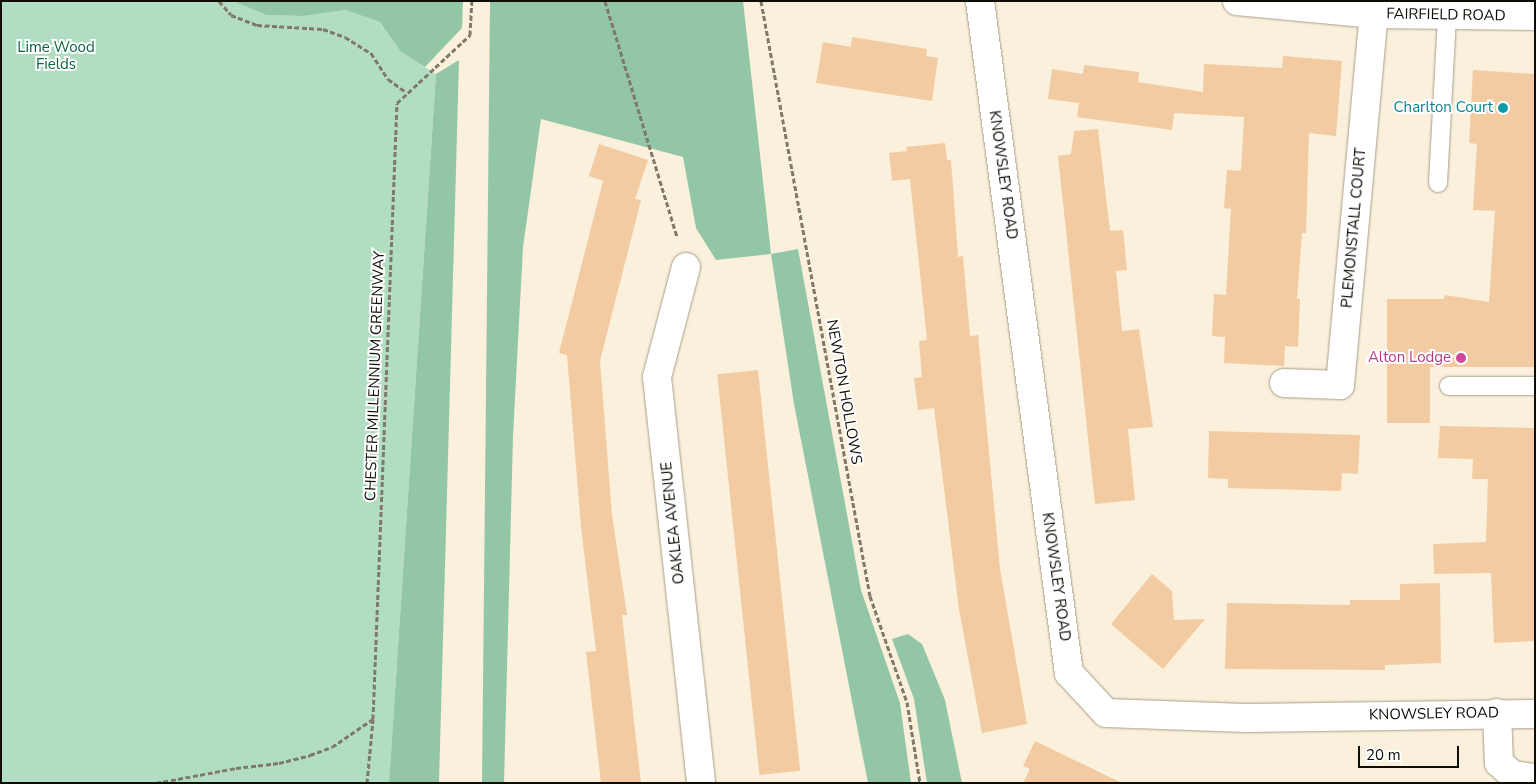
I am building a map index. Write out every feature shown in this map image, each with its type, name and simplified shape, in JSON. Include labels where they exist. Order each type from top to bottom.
[{"type":"street","name":"KNOWSLEY ROAD","points":[[980,1],[1069,673],[1106,713],[1245,718],[1497,713],[1535,714]]},
{"type":"street","name":"FAIRFIELD ROAD","points":[[1237,1],[1374,14],[1535,16]]},
{"type":"street","name":"PLEMONSTALL COURT","points":[[1284,383],[1340,385],[1374,14]]},
{"type":"street","name":"OAKLEA AVENUE","points":[[686,267],[657,376],[701,783]]},
{"type":"street","points":[[1497,713],[1499,763],[1513,775],[1535,778]]},
{"type":"lane","points":[[1438,183],[1447,15]]},
{"type":"lane","points":[[1449,386],[1535,386]]},
{"type":"path","points":[[219,1],[231,14],[258,25],[323,29],[345,37],[371,52],[388,79],[406,92]]},
{"type":"path","name":"CHESTER MILLENNIUM GREENWAY","points":[[367,783],[373,719],[397,103],[406,92],[470,34],[472,1]]},
{"type":"path","points":[[605,1],[686,267]]},
{"type":"path","name":"NEWTON HOLLOWS","points":[[761,1],[870,596],[907,702],[920,783]]},
{"type":"path","points":[[156,783],[236,768],[279,763],[310,755],[332,747],[373,719]]},
{"type":"green space","name":"Lime Wood Fields","points":[[1,1],[233,1],[266,15],[304,16],[345,10],[380,22],[401,52],[436,74],[389,783],[1,783]]},
{"type":"green space","points":[[233,1],[463,1],[462,28],[425,67],[401,52],[380,22],[345,10],[304,16],[266,15]]},
{"type":"green space","points":[[490,1],[743,1],[771,254],[716,260],[696,228],[683,157],[541,119],[523,247],[513,436],[504,783],[482,783]]},
{"type":"green space","points":[[459,60],[439,783],[389,783],[436,74]]},
{"type":"green space","points":[[798,249],[861,590],[900,703],[911,783],[868,783],[794,404],[771,254]]},
{"type":"green space","points":[[908,634],[922,644],[945,700],[962,783],[927,783],[914,699],[892,639]]},
{"type":"building","points":[[852,37],[927,49],[926,56],[938,58],[932,101],[816,83],[823,42],[851,47]]},
{"type":"building","points":[[1283,56],[1342,61],[1336,136],[1309,133],[1306,233],[1302,233],[1297,299],[1300,299],[1298,347],[1285,346],[1284,366],[1224,363],[1225,337],[1212,336],[1214,294],[1226,295],[1231,209],[1224,208],[1227,170],[1241,171],[1244,117],[1174,113],[1172,130],[1077,117],[1079,103],[1048,99],[1052,69],[1083,74],[1084,65],[1139,72],[1138,82],[1203,92],[1204,64],[1282,68]]},
{"type":"building","points":[[1473,70],[1535,74],[1535,367],[1430,367],[1430,423],[1387,423],[1387,299],[1444,299],[1445,295],[1489,302],[1495,211],[1473,210],[1477,144],[1469,143]]},
{"type":"building","points":[[1098,129],[1110,231],[1123,230],[1127,270],[1116,271],[1122,331],[1139,329],[1153,427],[1128,429],[1135,500],[1095,504],[1058,156],[1071,154],[1074,131]]},
{"type":"building","points":[[945,143],[947,160],[951,160],[958,257],[963,256],[970,336],[978,335],[1000,569],[1027,724],[982,733],[959,609],[934,408],[918,410],[914,378],[922,377],[919,341],[927,340],[910,179],[892,181],[889,153],[907,151],[906,147]]},
{"type":"building","points":[[599,144],[648,160],[635,199],[641,200],[600,361],[612,515],[627,615],[622,615],[641,783],[601,783],[586,652],[596,651],[581,527],[567,355],[559,353],[603,181],[589,176]]},
{"type":"building","points":[[758,370],[800,771],[759,775],[717,374]]},
{"type":"building","points":[[1440,426],[1535,428],[1535,641],[1494,643],[1491,573],[1434,574],[1433,544],[1486,542],[1488,479],[1472,479],[1473,459],[1438,458]]},
{"type":"building","points":[[1209,431],[1360,435],[1358,474],[1342,473],[1341,491],[1228,488],[1228,479],[1208,478]]},
{"type":"building","points":[[1152,574],[1172,591],[1174,620],[1205,619],[1163,669],[1111,624]]},
{"type":"building","points":[[1440,583],[1441,663],[1385,665],[1385,670],[1225,669],[1227,603],[1350,605],[1350,600],[1400,600],[1400,584]]},
{"type":"building","points":[[1035,741],[1122,783],[1023,783],[1030,769],[1023,766]]},
{"type":"place","name":"Charlton Court","points":[[1503,108]]},
{"type":"place","name":"Alton Lodge","points":[[1461,358]]}]
